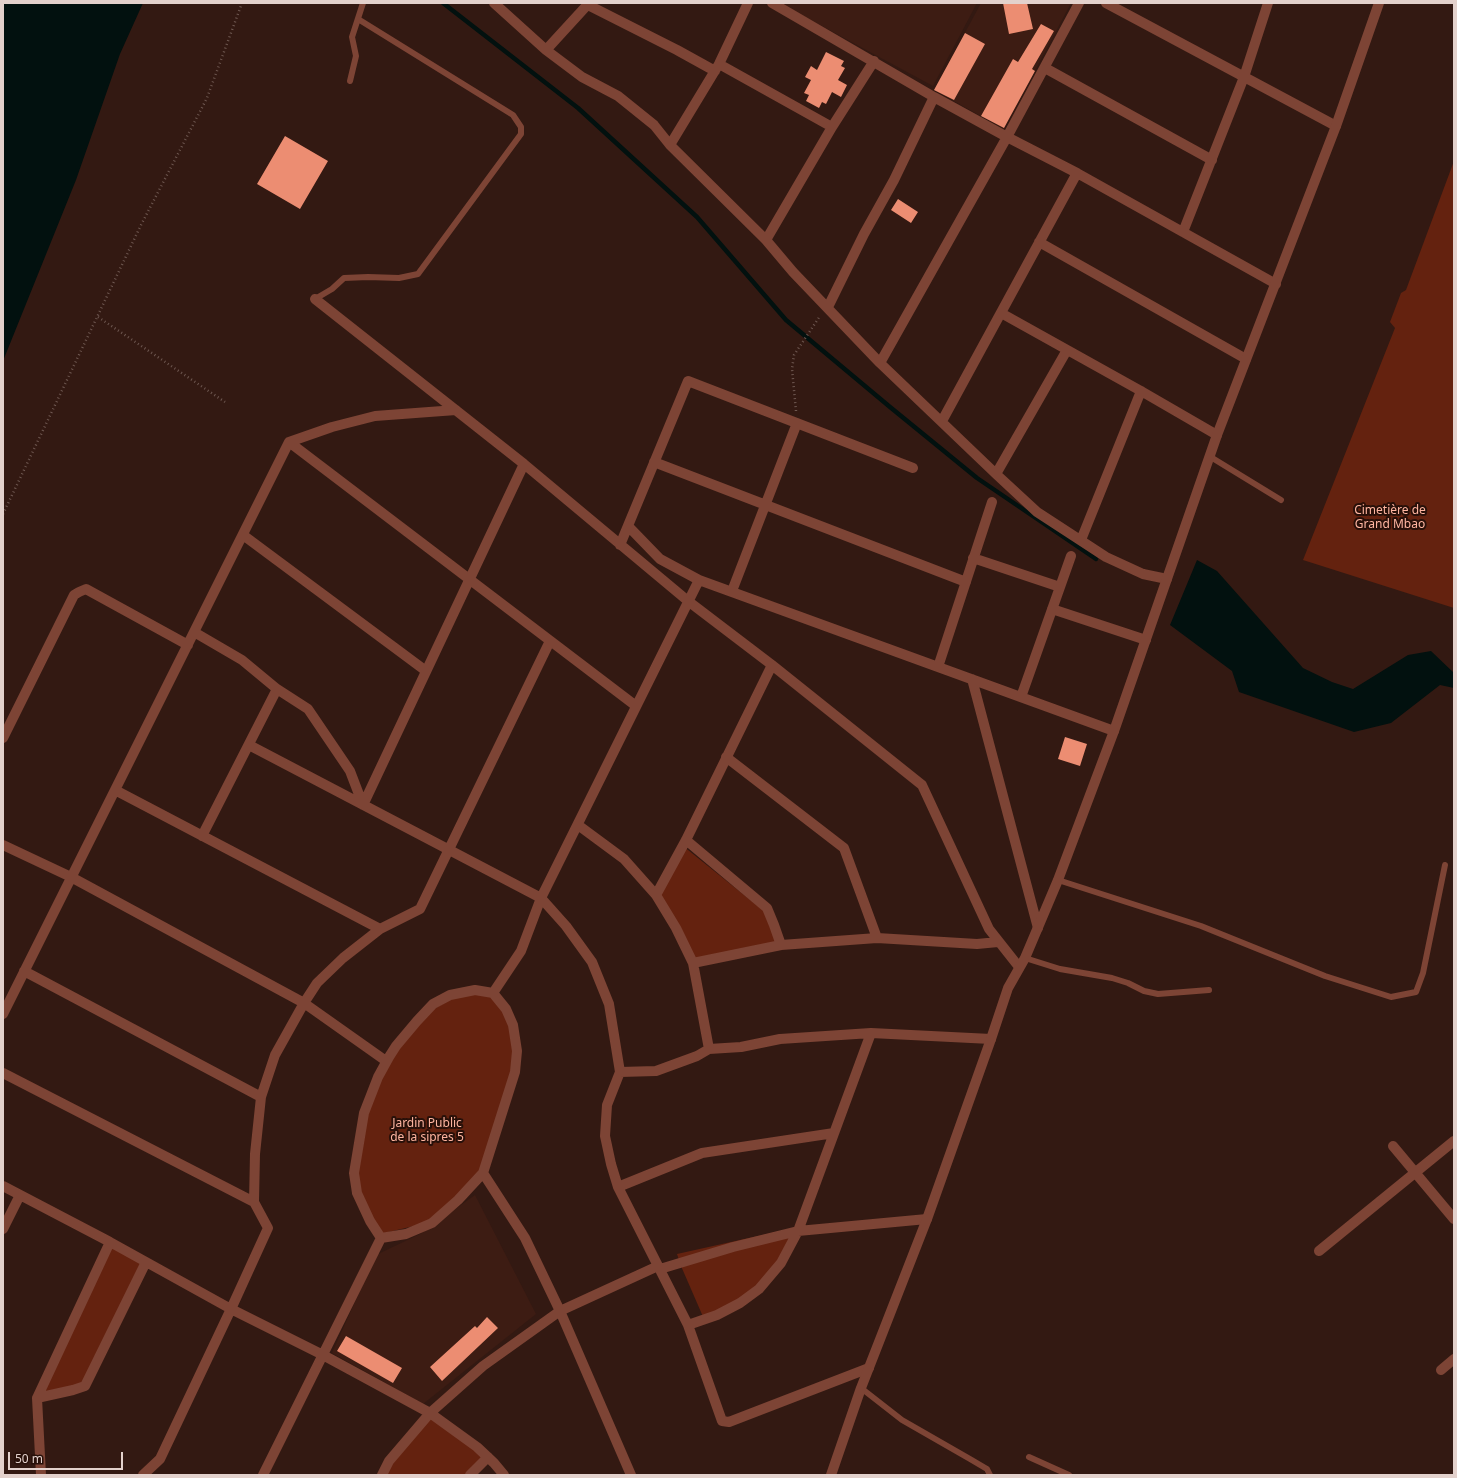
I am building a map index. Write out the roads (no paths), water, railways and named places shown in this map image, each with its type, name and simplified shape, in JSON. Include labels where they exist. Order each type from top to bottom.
[{"type":"street","points":[[494,3],[546,50],[582,77],[618,96],[654,125],[670,145],[766,240],[793,272],[880,363],[1037,512],[1106,557],[1142,574],[1167,580]]},
{"type":"street","points":[[670,145],[717,67],[748,3]]},
{"type":"street","points":[[772,3],[1007,137],[1077,173],[1276,284]]},
{"type":"street","points":[[880,363],[1007,137],[1079,3]]},
{"type":"street","points":[[1106,3],[1336,126]]},
{"type":"street","points":[[1183,232],[1244,77],[1268,3]]},
{"type":"street","points":[[831,1475],[861,1388],[927,1219],[1008,988],[1038,928],[1058,880],[1114,731],[1217,435],[1336,126],[1379,3]]},
{"type":"street","points":[[546,50],[588,4],[677,50],[717,67],[832,127]]},
{"type":"street","points":[[766,240],[832,127],[874,61]]},
{"type":"street","points":[[1045,68],[1212,160]]},
{"type":"street","points":[[828,307],[864,234],[894,180],[934,96]]},
{"type":"street","points":[[942,421],[1077,173]]},
{"type":"street","points":[[1040,242],[1246,359]]},
{"type":"street","points":[[315,299],[524,464],[688,601],[772,665],[922,785],[989,930],[998,942],[1022,962]]},
{"type":"street","points":[[1001,313],[1217,435]]},
{"type":"street","points":[[996,474],[1068,350]]},
{"type":"street","points":[[620,545],[688,381],[913,468]]},
{"type":"street","points":[[1081,540],[1141,391]]},
{"type":"street","points":[[3,1014],[289,442],[332,427],[376,416],[456,410]]},
{"type":"street","points":[[732,591],[797,423]]},
{"type":"street","points":[[289,442],[636,706]]},
{"type":"street","points":[[654,462],[966,582]]},
{"type":"street","points":[[363,805],[524,464]]},
{"type":"street","points":[[938,667],[992,502]]},
{"type":"street","points":[[628,526],[660,559],[699,580],[1114,731]]},
{"type":"street","points":[[243,534],[426,670]]},
{"type":"street","points":[[1021,697],[1071,556]]},
{"type":"street","points":[[973,558],[1060,587]]},
{"type":"street","points":[[493,993],[522,951],[541,898],[699,580]]},
{"type":"street","points":[[3,738],[74,596],[79,592],[86,589],[188,645]]},
{"type":"street","points":[[1052,609],[1146,640]]},
{"type":"street","points":[[194,632],[242,660],[277,689],[308,709],[350,771],[363,805]]},
{"type":"street","points":[[144,1475],[160,1459],[268,1228],[254,1202],[254,1154],[261,1096],[275,1055],[304,1002],[317,983],[343,958],[380,928],[420,909],[550,641]]},
{"type":"street","points":[[656,895],[686,840],[772,665]]},
{"type":"street","points":[[972,679],[1038,928]]},
{"type":"street","points":[[202,836],[277,689]]},
{"type":"street","points":[[249,745],[541,898],[566,926],[592,962],[609,1004],[620,1072],[607,1105],[605,1136],[610,1164],[618,1187],[688,1325],[722,1421],[729,1422],[869,1368]]},
{"type":"street","points":[[726,757],[844,848],[877,938]]},
{"type":"street","points":[[115,790],[380,928]]},
{"type":"street","points":[[578,825],[624,859],[656,895],[676,928],[693,963],[709,1049]]},
{"type":"street","points":[[686,840],[767,908],[781,946]]},
{"type":"street","points":[[3,845],[71,877],[304,1002],[386,1061]]},
{"type":"street","points":[[693,963],[781,946],[877,938],[977,944],[998,942]]},
{"type":"street","points":[[24,971],[261,1096]]},
{"type":"street","points":[[475,990],[493,993],[506,1009],[513,1025],[517,1051],[514,1072],[483,1173],[458,1200],[432,1223],[406,1234],[381,1238],[370,1220],[357,1193],[354,1172],[364,1113],[378,1077],[386,1061],[417,1021],[433,1004],[450,995],[475,990]]},
{"type":"street","points":[[620,1072],[656,1071],[697,1056],[709,1049],[741,1047],[780,1040],[871,1033],[991,1039]]},
{"type":"street","points":[[688,1325],[717,1315],[740,1303],[759,1289],[782,1263],[798,1231],[871,1033]]},
{"type":"street","points":[[3,1072],[254,1202]]},
{"type":"street","points":[[618,1187],[702,1154],[834,1133]]},
{"type":"street","points":[[1319,1250],[1454,1141]]},
{"type":"street","points":[[1393,1146],[1454,1220]]},
{"type":"street","points":[[483,1173],[525,1238],[560,1311],[631,1475]]},
{"type":"street","points":[[3,1186],[110,1242],[231,1309],[323,1355],[430,1413],[477,1447],[504,1475]]},
{"type":"street","points":[[3,1230],[20,1194]]},
{"type":"street","points":[[382,1475],[389,1461],[430,1413],[483,1366],[560,1311],[659,1268],[733,1246],[798,1231],[927,1219]]},
{"type":"street","points":[[263,1475],[381,1238]]},
{"type":"street","points":[[41,1475],[37,1398],[110,1242]]},
{"type":"street","points":[[37,1398],[85,1386],[146,1262]]},
{"type":"street","points":[[1441,1370],[1454,1359]]},
{"type":"street","points":[[470,1475],[488,1457]]},
{"type":"lane","points":[[350,81],[356,56],[352,37],[363,3]]},
{"type":"lane","points":[[315,299],[332,289],[344,278],[399,278],[418,274],[521,134],[521,127],[513,114],[358,19]]},
{"type":"lane","points":[[1210,456],[1281,500]]},
{"type":"lane","points":[[1058,880],[1201,926],[1325,976],[1391,997],[1416,992],[1423,973],[1445,865]]},
{"type":"lane","points":[[1022,962],[1112,978],[1128,983],[1144,991],[1158,994],[1209,990]]},
{"type":"lane","points":[[861,1388],[902,1420],[970,1458],[987,1469],[990,1475]]},
{"type":"lane","points":[[1029,1457],[1069,1475]]},
{"type":"waterway","points":[[443,3],[578,108],[697,217],[786,320],[977,478],[1096,559]]},
{"type":"park label","name":"Cimetière de Grand Mbao","points":[[1390,518]]},
{"type":"park label","name":"Jardin Public de la sipres 5","points":[[427,1131]]}]
